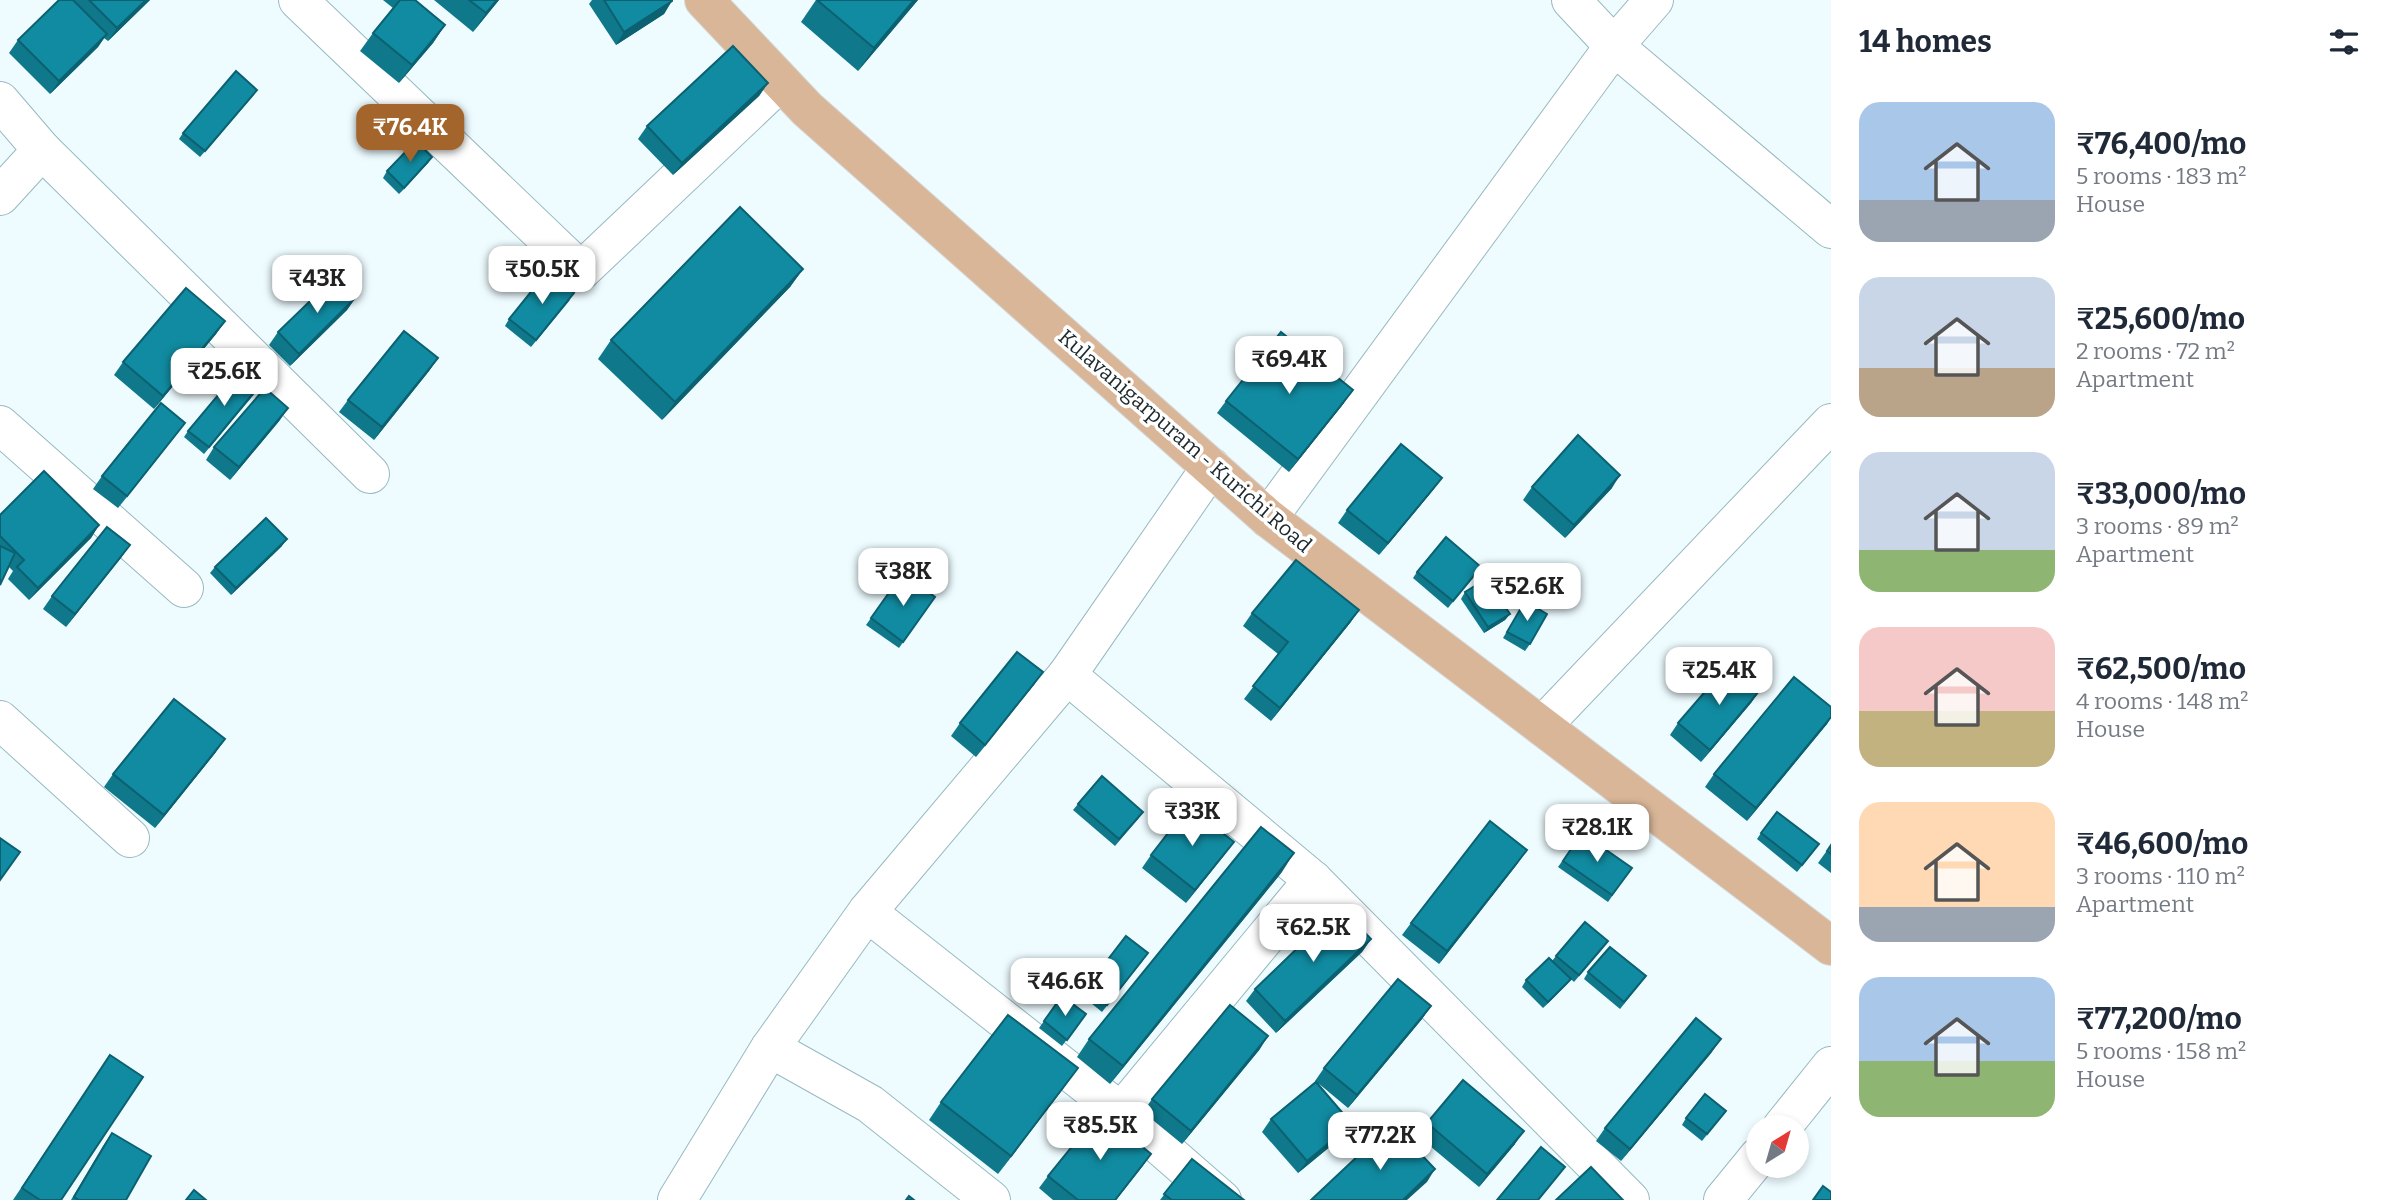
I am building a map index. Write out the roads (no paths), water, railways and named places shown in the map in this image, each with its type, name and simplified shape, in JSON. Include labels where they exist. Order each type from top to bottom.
[{"type":"main road","name":"Kulavanigarpuram - Kurichi Road","points":[[704,0],[817,118],[1268,518],[1831,946]]},
{"type":"street","points":[[298,0],[581,271],[780,82]]},
{"type":"street","points":[[1571,0],[1614,46],[1831,229]]},
{"type":"street","points":[[1268,518],[1614,46],[1654,0]]},
{"type":"street","points":[[0,101],[42,150],[370,474]]},
{"type":"street","points":[[0,196],[42,150]]},
{"type":"street","points":[[1542,726],[1831,423]]},
{"type":"street","points":[[0,425],[184,588]]},
{"type":"street","points":[[677,1200],[770,1048],[867,912],[1067,675],[1211,467]]},
{"type":"street","points":[[1067,675],[1313,880],[1630,1200]]},
{"type":"street","points":[[0,720],[130,838]]},
{"type":"street","points":[[1121,1112],[1313,880]]},
{"type":"street","points":[[867,912],[1121,1112],[1222,1200]]},
{"type":"street","points":[[770,1048],[870,1104],[991,1200]]},
{"type":"street","points":[[1792,1115],[1831,1066]]},
{"type":"street","points":[[1723,1200],[1746,1172]]}]
